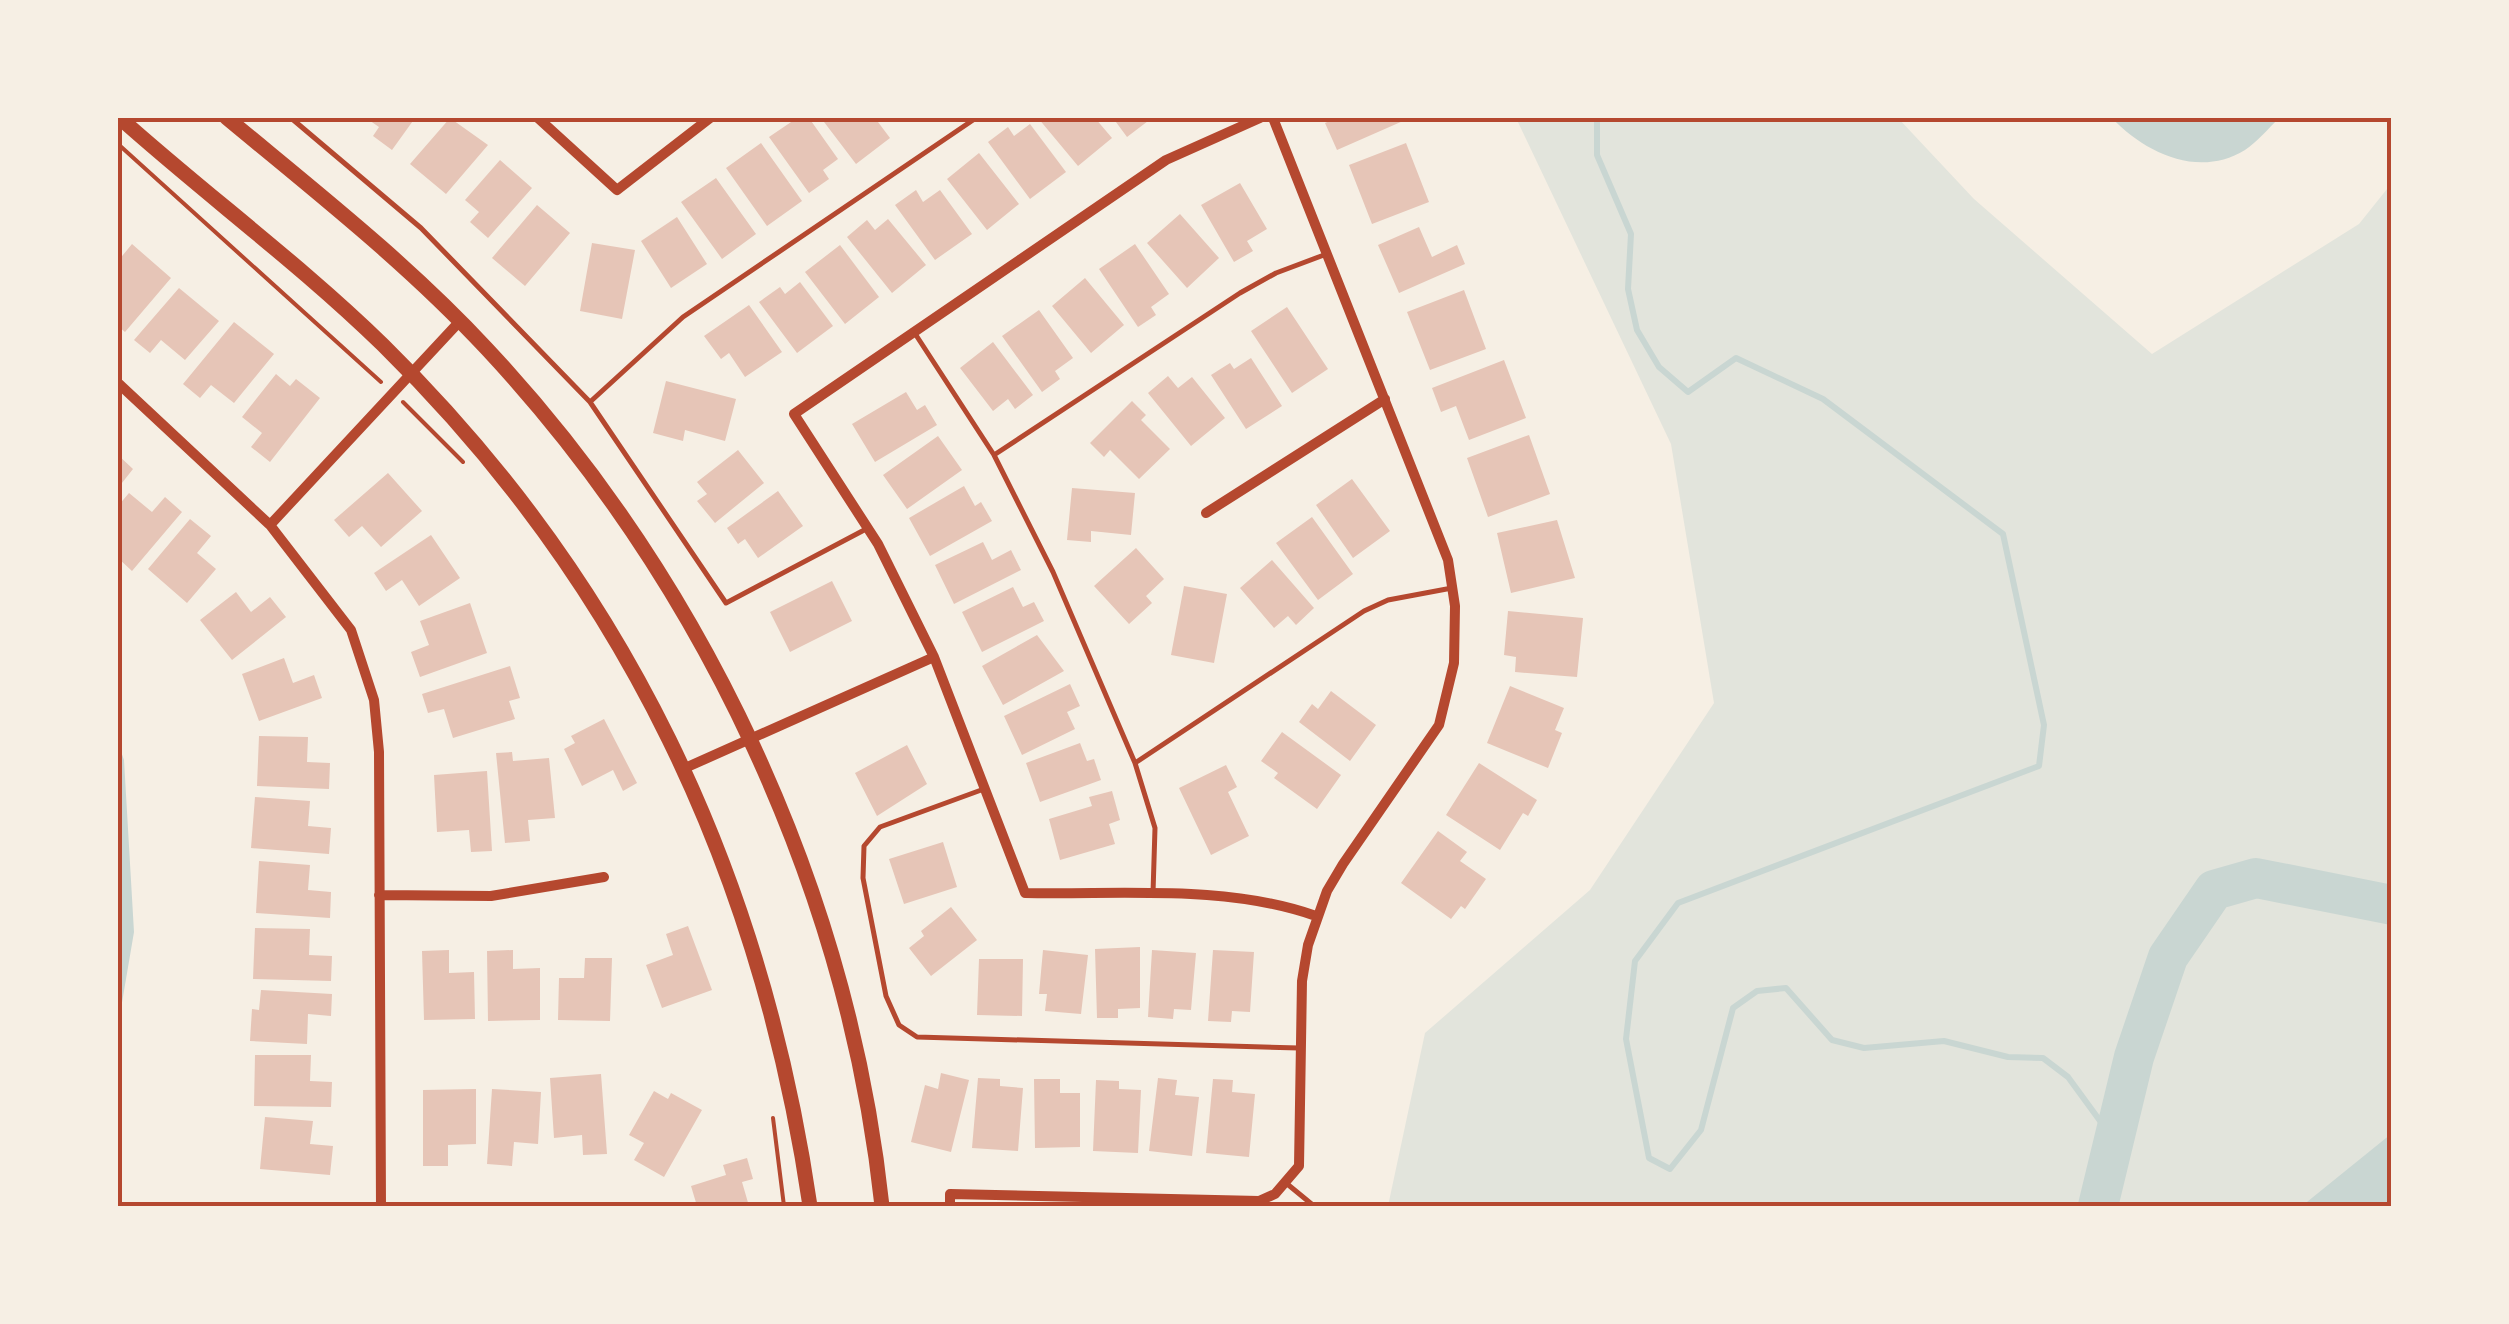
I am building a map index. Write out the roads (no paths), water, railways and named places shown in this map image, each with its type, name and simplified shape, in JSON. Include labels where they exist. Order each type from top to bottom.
[{"type":"main road","points":[[120,118],[346,311],[410,372],[509,482],[578,577],[642,680],[685,768],[762,970],[794,1111],[810,1206]]},
{"type":"main road","points":[[227,118],[363,230],[460,320],[514,378],[593,478],[668,591],[751,739],[796,847],[836,967],[860,1068],[882,1206]]},
{"type":"street","points":[[538,118],[617,190],[710,118]]},
{"type":"street","points":[[1260,118],[1166,160],[794,414],[868,528],[934,657],[1025,894],[1230,897],[1285,905],[1316,916]]},
{"type":"street","points":[[950,1206],[950,1194],[1259,1201],[1286,1183],[1299,1166],[1302,981],[1316,916],[1343,864],[1439,725],[1454,662],[1448,560],[1273,118]]},
{"type":"street","points":[[270,524],[460,320]]},
{"type":"street","points":[[118,384],[270,524],[351,630],[374,700],[380,895],[381,1206]]},
{"type":"street","points":[[1206,512],[1385,399]]},
{"type":"street","points":[[685,768],[934,657]]},
{"type":"street","points":[[380,895],[491,896],[604,877]]},
{"type":"lane","points":[[291,118],[420,228],[590,402],[726,603],[868,528]]},
{"type":"lane","points":[[590,402],[682,317],[976,118]]},
{"type":"lane","points":[[994,455],[1240,294],[1276,274],[1327,254]]},
{"type":"lane","points":[[914,332],[994,455],[1054,572],[1135,763],[1155,828],[1153,896]]},
{"type":"lane","points":[[1135,763],[1364,611],[1388,600],[1452,588]]},
{"type":"lane","points":[[986,788],[880,826],[864,846],[863,878],[886,996],[899,1024],[917,1037],[1302,1048]]},
{"type":"lane","points":[[1286,1183],[1314,1206]]},
{"type":"waterway","points":[[1597,118],[1597,155],[1631,234],[1628,289],[1637,330],[1659,367],[1688,392],[1736,358],[1823,399],[2003,534],[2044,725],[2039,766],[1678,903],[1635,961],[1626,1039],[1649,1158],[1670,1169],[1701,1130],[1733,1008],[1757,991],[1786,988],[1832,1040],[1864,1048],[1944,1041],[2008,1057],[2043,1058],[2068,1077],[2114,1140]]},
{"type":"waterway","points":[[2098,1206],[2134,1057],[2168,957],[2214,890],[2256,878],[2392,905]]}]
